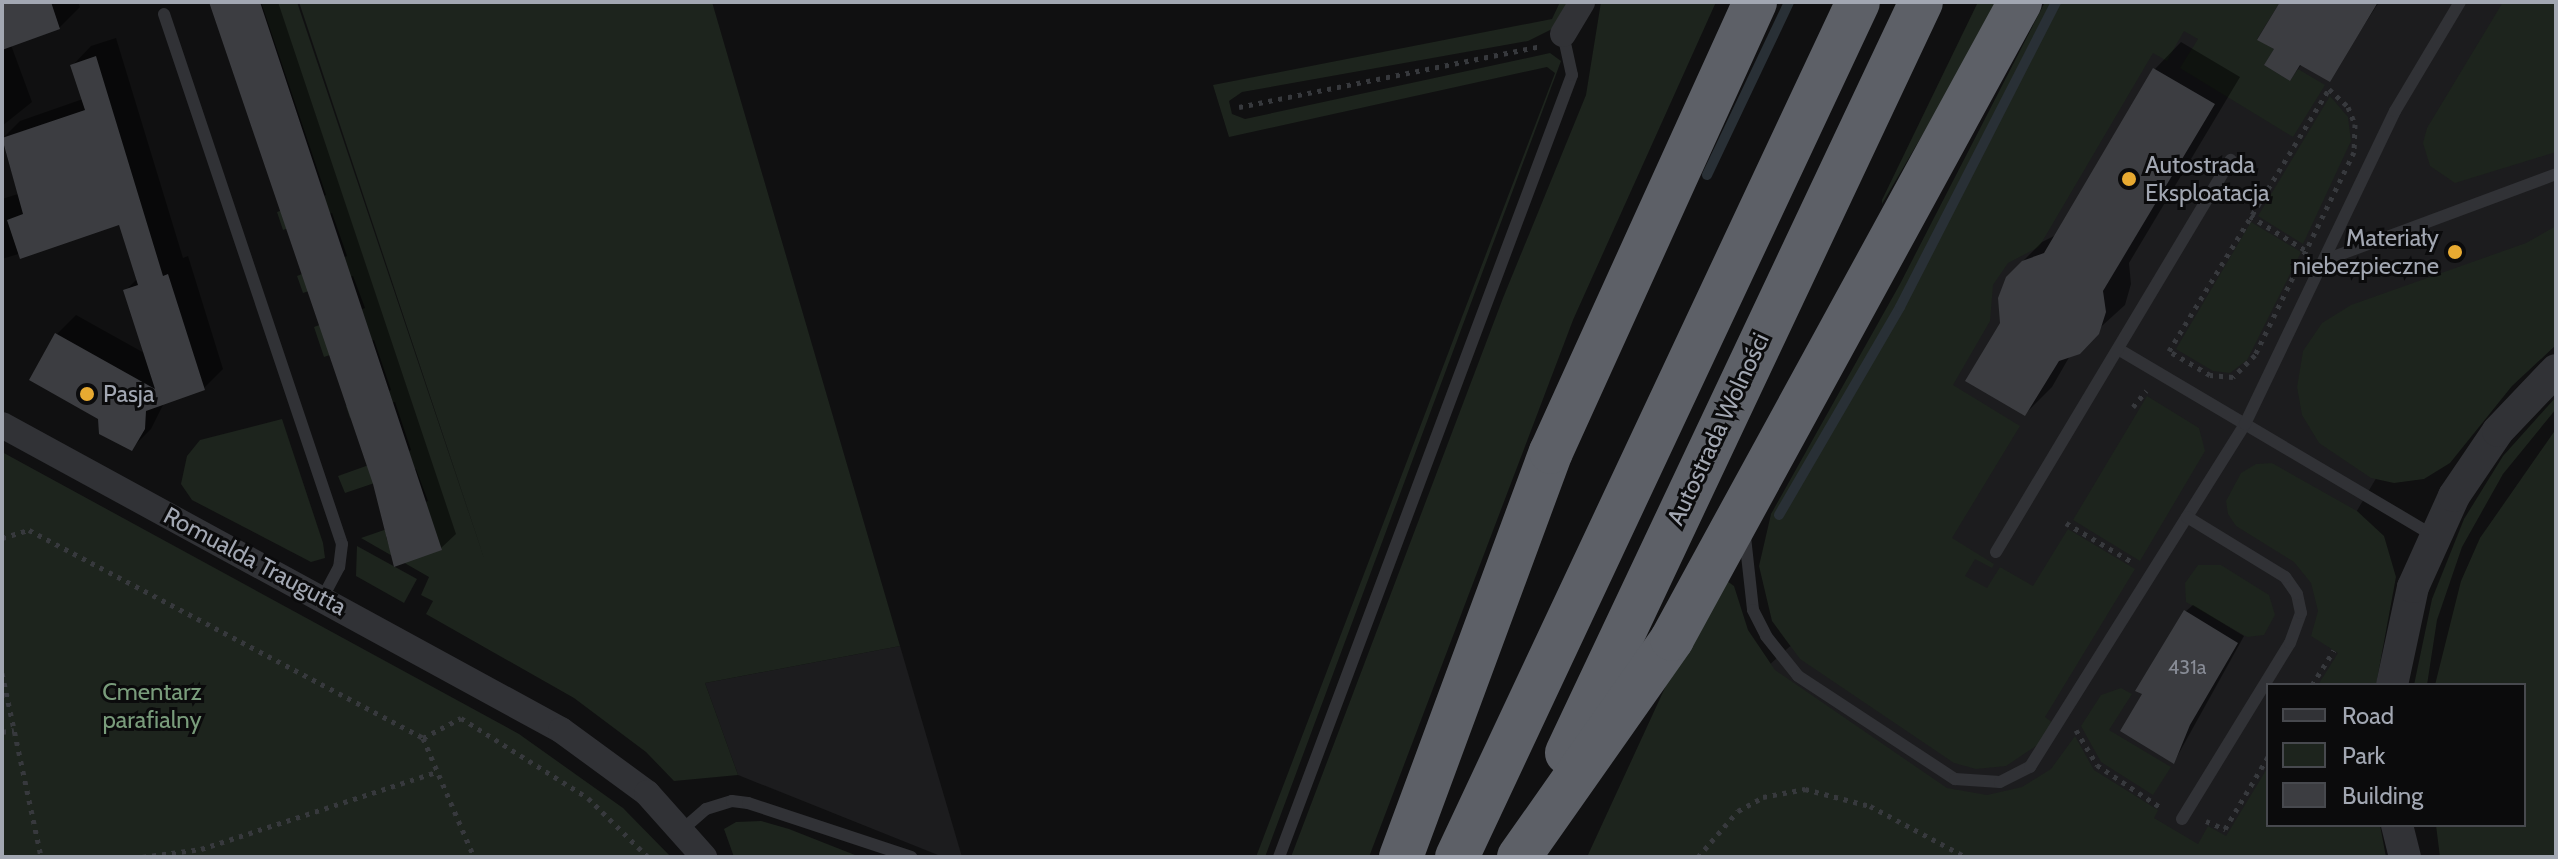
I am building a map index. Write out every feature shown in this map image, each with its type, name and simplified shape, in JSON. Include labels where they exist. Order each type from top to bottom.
[{"type":"highway","points":[[1401,857],[1551,452],[1755,2]]},
{"type":"highway","points":[[1457,857],[1858,2]]},
{"type":"highway","name":"Autostrada Wolności","points":[[1519,857],[1921,2]]},
{"type":"highway","points":[[1519,857],[1672,639],[2020,2]]},
{"type":"street","points":[[1563,34],[1582,2]]},
{"type":"street","points":[[2392,683],[2413,587],[2434,536],[2478,458],[2522,401],[2556,370]]},
{"type":"street","name":"Romualda Traugutta","points":[[2,425],[508,698],[621,772],[683,829],[704,857]]},
{"type":"street","points":[[2398,827],[2405,857]]},
{"type":"lane","points":[[1755,486],[1745,526],[1749,594],[1766,636],[1798,676],[1929,763],[1971,784],[2000,782],[2030,767],[2079,695],[2245,424],[2395,111],[2460,2]]},
{"type":"lane","points":[[164,14],[342,544],[339,567],[323,597]]},
{"type":"lane","points":[[1279,857],[1572,75],[1563,34]]},
{"type":"lane","points":[[1996,552],[2231,160]]},
{"type":"lane","points":[[2325,260],[2556,174]]},
{"type":"lane","points":[[2118,349],[2434,536]]},
{"type":"lane","points":[[2182,819],[2290,643],[2301,613],[2297,594],[2285,577],[2187,517]]},
{"type":"lane","points":[[683,829],[706,809],[732,801],[911,857]]},
{"type":"path","points":[[1239,107],[1515,54],[1563,34]]},
{"type":"path","points":[[2329,89],[2351,115],[2354,152],[2306,250],[2255,355],[2240,373],[2218,378],[2169,351],[2329,89]]},
{"type":"path","points":[[2250,216],[2306,250]]},
{"type":"path","points":[[2133,407],[2143,390],[2150,392]]},
{"type":"path","points":[[2066,523],[2142,567]]},
{"type":"path","points":[[2,538],[29,530],[423,738],[474,857]]},
{"type":"path","points":[[2313,683],[2334,650]]},
{"type":"path","points":[[2,673],[41,857]]},
{"type":"path","points":[[423,738],[461,718],[588,798],[648,857]]},
{"type":"path","points":[[2062,722],[2078,731],[2097,765],[2164,807],[2161,815]]},
{"type":"path","points":[[2,732],[14,730]]},
{"type":"path","points":[[2202,828],[2207,819],[2225,829],[2266,760]]},
{"type":"path","points":[[142,857],[201,849],[437,772]]},
{"type":"path","points":[[1698,857],[1738,811],[1763,797],[1805,789],[1870,806],[1966,857]]},
{"type":"path","points":[[201,849],[202,857]]},
{"type":"shaded area","points":[[2137,2],[2556,2],[2556,315],[2381,470],[2351,521],[2360,683],[2266,683],[2266,827],[2359,850],[1976,841],[1768,666],[1834,607],[1842,530]]},
{"type":"shaded area","points":[[900,646],[962,857],[943,857],[738,775],[705,683]]},
{"type":"green space","points":[[261,2],[297,2],[486,564],[299,2],[712,2],[900,646],[705,683],[738,775],[674,781],[646,752],[574,698],[426,614],[433,601],[421,595],[429,577],[361,538],[387,529],[383,518],[428,501],[416,469],[345,493],[338,476],[411,450],[395,402],[350,418],[346,406],[391,390],[374,340],[324,357],[314,327],[365,308],[353,276],[303,293],[297,276],[347,256],[332,213],[283,230],[277,212],[326,195]]},
{"type":"green space","points":[[1560,2],[1569,2],[1552,29],[1528,41],[1242,92],[1229,101],[1232,114],[1245,119],[1550,53],[1561,61],[1265,857],[1256,857],[1555,73],[1547,67],[1229,137],[1213,85],[1552,19]]},
{"type":"green space","points":[[1601,2],[1716,2],[1573,320],[1369,857],[1291,857],[1503,298],[1586,95]]},
{"type":"green space","points":[[1978,2],[2000,2],[1882,204],[1882,200]]},
{"type":"green space","points":[[2045,2],[2280,2],[2257,39],[2274,49],[2264,65],[2290,81],[2298,69],[2325,85],[2293,137],[2180,68],[2198,39],[2184,31],[2167,61],[2153,53],[2039,247],[2008,263],[1993,285],[1990,321],[1953,385],[2020,426],[1952,538],[1994,564],[1992,568],[1975,559],[1965,576],[1987,588],[2000,567],[2033,586],[2068,529],[2135,569],[2045,717],[2053,723],[2039,744],[2006,766],[1976,769],[1954,763],[1800,659],[1772,621],[1759,566],[1771,514],[1900,284]]},
{"type":"green space","points":[[2503,2],[2556,2],[2556,152],[2455,183],[2430,166],[2423,143],[2427,128]]},
{"type":"green space","points":[[2330,96],[2348,117],[2351,141],[2303,244],[2258,216]]},
{"type":"green space","points":[[2251,222],[2301,252],[2247,360],[2230,373],[2213,371],[2176,349]]},
{"type":"green space","points":[[2556,226],[2556,345],[2512,386],[2450,463],[2424,479],[2394,483],[2371,478],[2319,443],[2302,415],[2297,387],[2303,351],[2322,323],[2351,305],[2526,243]]},
{"type":"green space","points":[[2147,396],[2199,428],[2205,451],[2140,561],[2073,520]]},
{"type":"green space","points":[[2556,397],[2556,409],[2503,474],[2462,547],[2437,620],[2427,683],[2414,683],[2432,599],[2464,519],[2503,456]]},
{"type":"green space","points":[[282,419],[323,543],[325,558],[311,562],[192,500],[181,484],[187,456],[200,440]]},
{"type":"green space","points":[[2556,429],[2556,857],[2440,857],[2436,827],[2526,827],[2526,683],[2436,683],[2461,581],[2480,538]]},
{"type":"green space","name":"Cmentarz parafialny","points":[[2,452],[519,734],[623,808],[671,857],[2,857]]},
{"type":"green space","points":[[2272,463],[2357,511],[2384,536],[2396,577],[2376,683],[2319,683],[2338,653],[2311,636],[2318,611],[2311,583],[2294,562],[2236,526],[2228,514],[2226,501],[2241,473],[2256,464]]},
{"type":"green space","points":[[357,546],[417,579],[404,603],[356,576]]},
{"type":"green space","points":[[2198,565],[2221,565],[2269,595],[2275,615],[2264,635],[2247,637],[2186,602],[2185,583]]},
{"type":"green space","points":[[1727,581],[1734,586],[1748,630],[1775,670],[1947,788],[1987,795],[2022,787],[2051,769],[2075,736],[2094,770],[2158,810],[2154,818],[2198,844],[2208,826],[2226,836],[2266,770],[2266,827],[2380,827],[2386,857],[1587,857],[1669,679]]},
{"type":"green space","points":[[2121,688],[2132,694],[2109,730],[2171,767],[2153,795],[2101,762],[2081,726],[2101,695]]},
{"type":"green space","points":[[761,821],[860,857],[734,857],[724,829],[736,822]]},
{"type":"building","points":[[2,2],[51,2],[60,29],[2,50]]},
{"type":"building","points":[[209,2],[260,2],[442,550],[394,567],[373,484]]},
{"type":"building","points":[[2280,2],[2378,2],[2330,82],[2300,65],[2290,81],[2264,65],[2274,49],[2257,40]]},
{"type":"building","points":[[96,56],[163,276],[168,274],[205,390],[146,411],[145,429],[132,451],[99,434],[98,419],[29,380],[55,333],[155,389],[123,290],[138,285],[119,225],[20,259],[7,220],[23,214],[2,138],[85,110],[70,65]]},
{"type":"building","name":"Autostrada Eksploatacja","points":[[2153,68],[2215,104],[2103,291],[2106,312],[2099,334],[2080,354],[2059,361],[2025,416],[1965,381],[2000,323],[1998,298],[2006,277],[2022,261],[2044,253]]},
{"type":"building","points":[[2184,610],[2238,643],[2190,725],[2174,764],[2120,731],[2142,694],[2135,691]]},
{"type":"waterway","points":[[1707,175],[1789,2]]},
{"type":"waterway","points":[[1779,515],[1900,307],[2056,2]]},
{"type":"place","name":"Autostrada Eksploatacja","points":[[2129,179]]},
{"type":"place","name":"Materiały niebezpieczne","points":[[2455,252]]},
{"type":"place","name":"Pasja","points":[[87,394]]}]
